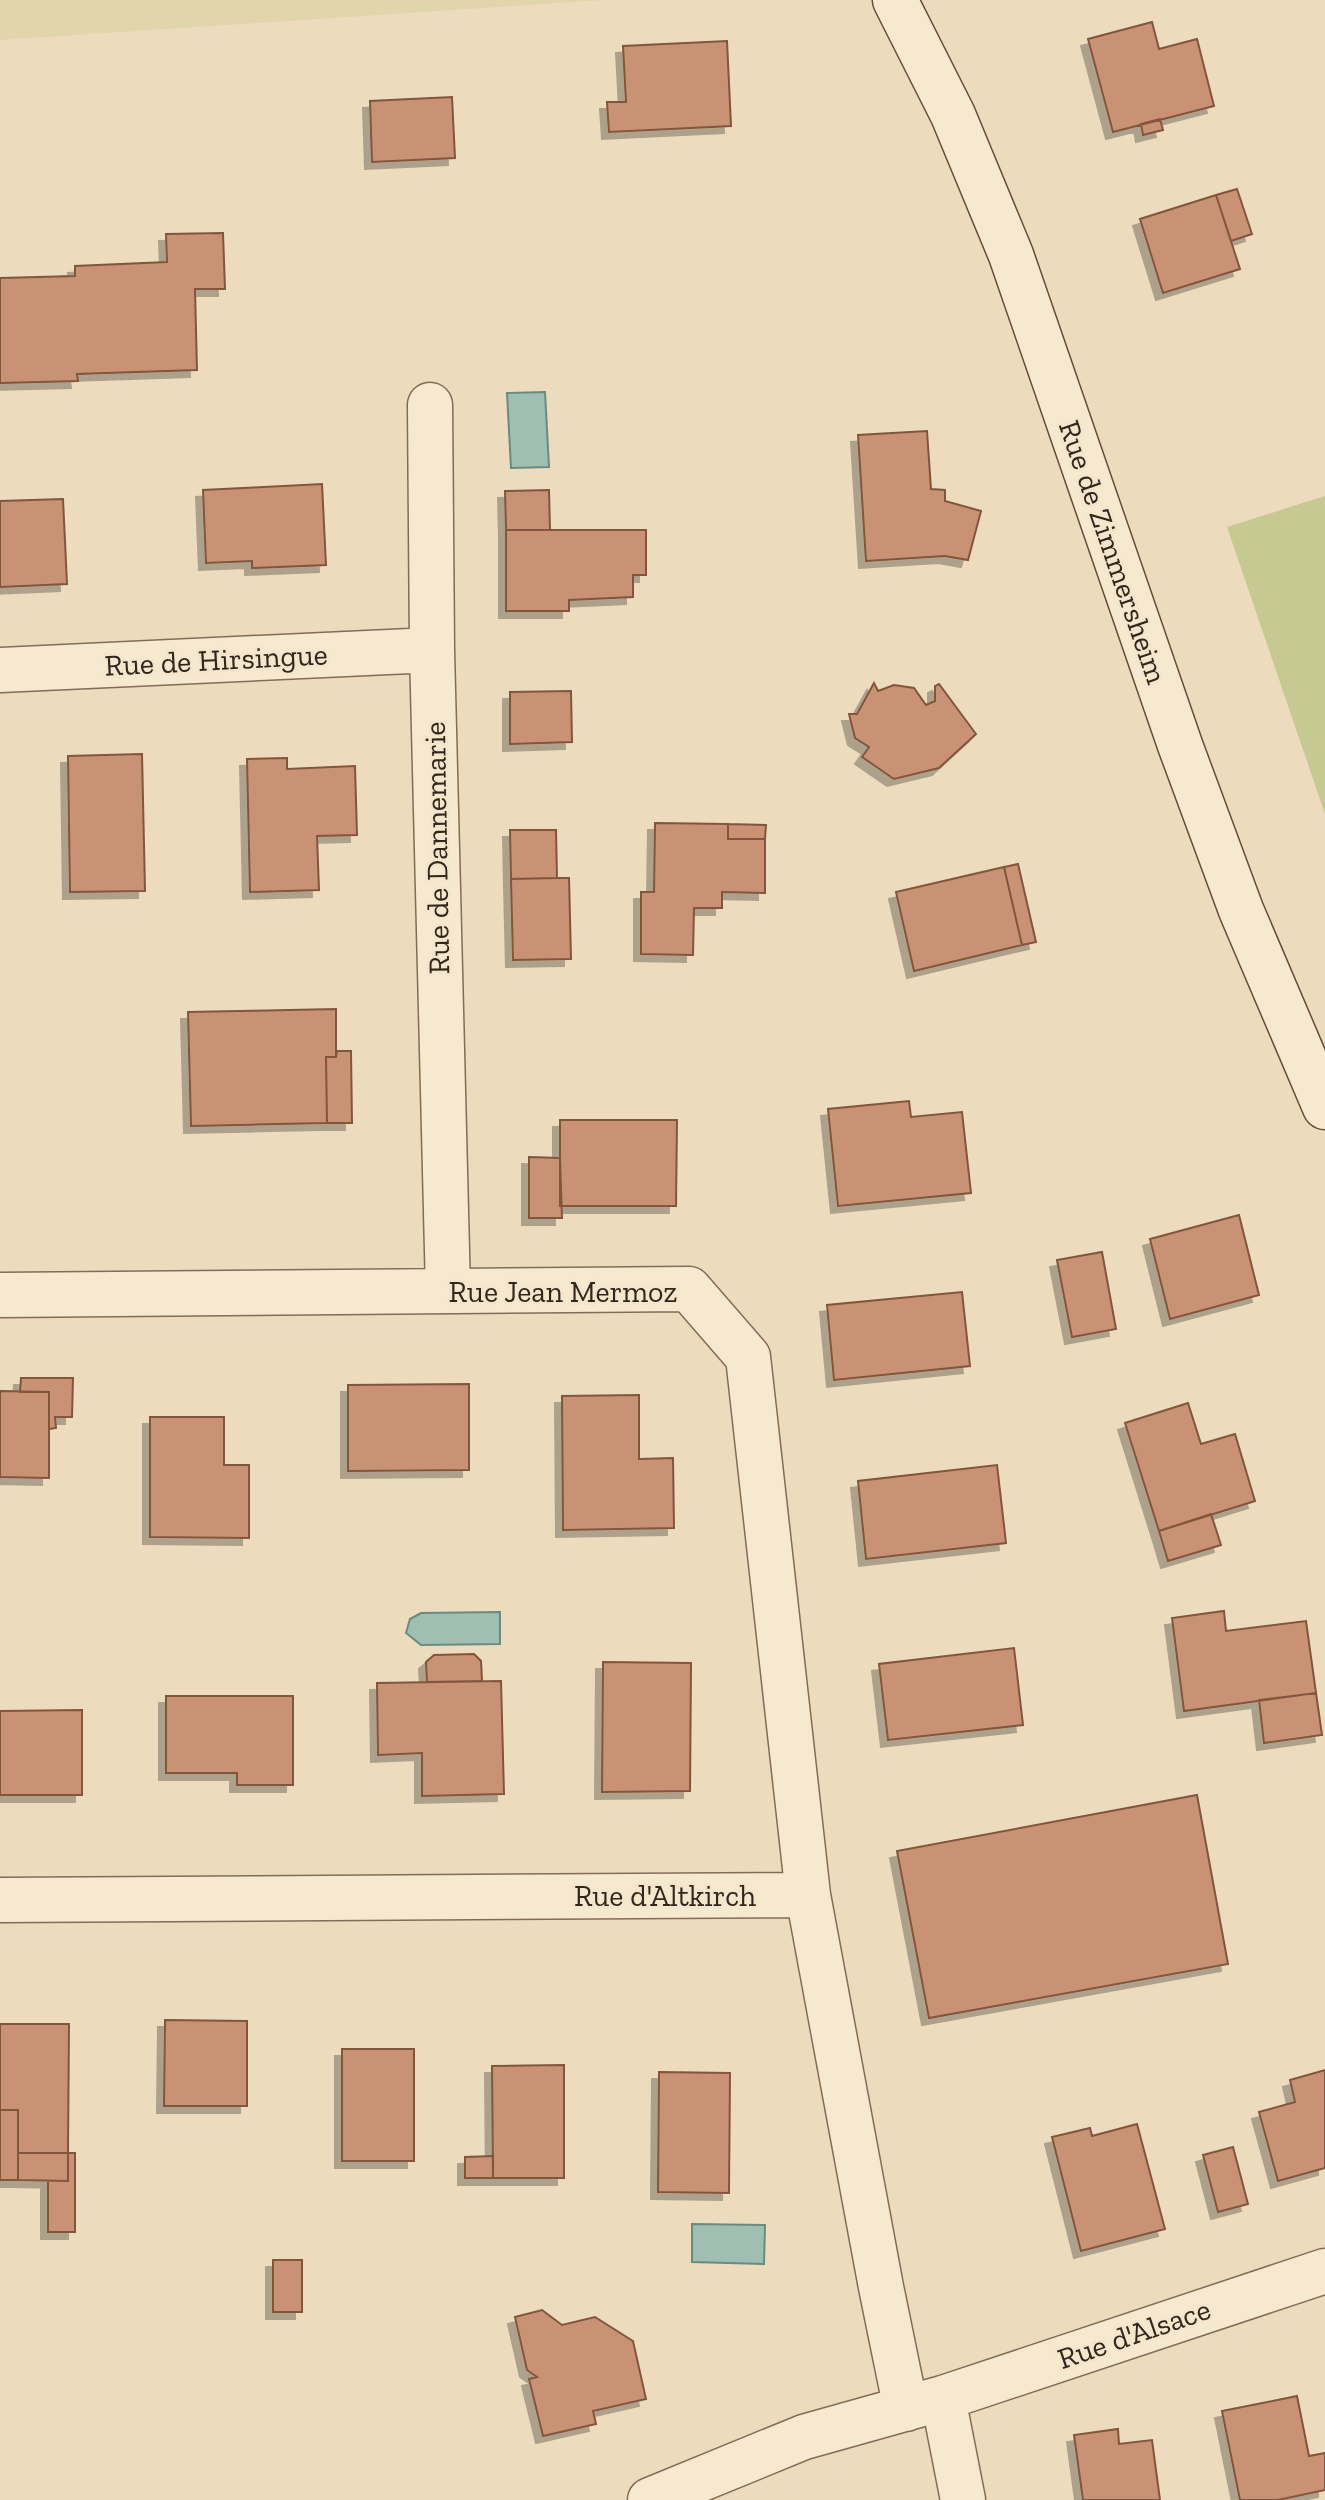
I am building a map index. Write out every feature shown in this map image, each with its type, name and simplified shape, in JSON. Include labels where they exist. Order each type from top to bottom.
[{"type":"street","name":"Rue de Zimmersheim","points":[[895,0],[953,115],[1011,255],[1235,895],[1325,1107]]},
{"type":"street","name":"Rue de Dannemarie","points":[[430,405],[432,650],[448,1291]]},
{"type":"street","name":"Rue de Hirsingue","points":[[0,670],[432,650]]},
{"type":"street","name":"Rue Jean Mermoz","points":[[0,1295],[689,1289],[748,1357],[808,1895]]},
{"type":"street","name":"Rue d'Altkirch","points":[[0,1900],[808,1895]]},
{"type":"street","points":[[808,1895],[881,2287],[963,2500]]},
{"type":"street","name":"Rue d'Alsace","points":[[650,2500],[804,2437],[924,2403],[1325,2271]]},
{"type":"shaded area","points":[[0,0],[604,0],[0,40]]},
{"type":"shaded area","points":[[545,392],[549,467],[511,468],[507,393]]},
{"type":"shaded area","points":[[500,1612],[500,1644],[421,1645],[406,1633],[410,1619],[421,1613]]},
{"type":"shaded area","points":[[692,2224],[765,2225],[764,2264],[692,2262]]},
{"type":"green space","points":[[1325,496],[1325,814],[1227,527]]},
{"type":"building","points":[[1152,22],[1159,49],[1197,39],[1214,106],[1113,132],[1088,39]]},
{"type":"building","points":[[727,41],[731,126],[609,132],[607,102],[626,102],[623,46]]},
{"type":"building","points":[[452,97],[455,158],[372,162],[370,101]]},
{"type":"building","points":[[1160,119],[1163,130],[1143,135],[1141,124]]},
{"type":"building","points":[[1237,189],[1252,234],[1231,241],[1216,195]]},
{"type":"building","points":[[1216,195],[1240,269],[1163,293],[1140,219]]},
{"type":"building","points":[[223,233],[225,289],[195,289],[197,370],[77,374],[78,381],[0,383],[0,278],[75,276],[75,266],[167,262],[166,234]]},
{"type":"building","points":[[927,431],[931,489],[945,490],[945,501],[981,511],[968,560],[945,556],[866,561],[858,435]]},
{"type":"building","points":[[322,484],[326,565],[252,568],[252,561],[206,563],[203,490]]},
{"type":"building","points":[[549,490],[550,530],[506,530],[505,491]]},
{"type":"building","points":[[63,499],[67,584],[0,587],[0,501]]},
{"type":"building","points":[[506,530],[646,530],[646,575],[633,575],[633,597],[569,600],[569,611],[506,611]]},
{"type":"building","points":[[874,683],[878,691],[894,685],[914,688],[926,705],[935,701],[935,686],[939,684],[976,734],[939,768],[894,779],[862,757],[869,747],[855,738],[849,714],[857,714]]},
{"type":"building","points":[[571,691],[572,742],[510,744],[510,692]]},
{"type":"building","points":[[142,754],[145,891],[70,892],[68,756]]},
{"type":"building","points":[[287,758],[287,769],[355,766],[357,835],[317,836],[319,890],[250,892],[247,759]]},
{"type":"building","points":[[655,823],[728,824],[728,839],[765,839],[765,893],[722,892],[722,908],[694,908],[693,955],[641,954],[641,892],[654,892]]},
{"type":"building","points":[[728,824],[766,825],[765,839],[728,839]]},
{"type":"building","points":[[510,830],[556,830],[557,878],[511,879]]},
{"type":"building","points":[[1018,864],[1036,942],[1022,945],[1004,867]]},
{"type":"building","points":[[1004,867],[1022,945],[914,971],[896,892]]},
{"type":"building","points":[[569,878],[571,959],[513,960],[511,879]]},
{"type":"building","points":[[336,1009],[336,1057],[326,1057],[327,1123],[191,1126],[188,1012]]},
{"type":"building","points":[[337,1051],[351,1051],[352,1123],[327,1123],[326,1057],[336,1057]]},
{"type":"building","points":[[909,1101],[911,1117],[962,1112],[971,1193],[838,1206],[828,1109]]},
{"type":"building","points":[[560,1120],[677,1120],[676,1206],[560,1206]]},
{"type":"building","points":[[529,1157],[560,1158],[562,1218],[529,1218]]},
{"type":"building","points":[[1239,1215],[1259,1295],[1170,1319],[1150,1239]]},
{"type":"building","points":[[1102,1252],[1116,1329],[1072,1337],[1057,1260]]},
{"type":"building","points":[[962,1292],[970,1366],[834,1380],[827,1305]]},
{"type":"building","points":[[21,1378],[73,1378],[72,1417],[55,1417],[56,1428],[49,1429],[49,1392],[20,1392]]},
{"type":"building","points":[[469,1384],[469,1470],[348,1471],[348,1385]]},
{"type":"building","points":[[0,1391],[49,1392],[49,1478],[0,1477]]},
{"type":"building","points":[[639,1395],[639,1459],[673,1458],[674,1528],[563,1530],[562,1396]]},
{"type":"building","points":[[1188,1403],[1201,1444],[1235,1434],[1255,1501],[1159,1531],[1125,1423]]},
{"type":"building","points":[[150,1417],[224,1417],[224,1465],[249,1465],[249,1538],[150,1537]]},
{"type":"building","points":[[997,1465],[1006,1543],[866,1559],[858,1481]]},
{"type":"building","points":[[1211,1514],[1221,1545],[1168,1561],[1159,1531]]},
{"type":"building","points":[[1224,1611],[1226,1631],[1306,1621],[1316,1693],[1184,1711],[1172,1618]]},
{"type":"building","points":[[1014,1648],[1023,1725],[888,1740],[879,1664]]},
{"type":"building","points":[[474,1654],[481,1661],[482,1681],[427,1682],[426,1662],[434,1655]]},
{"type":"building","points":[[603,1662],[691,1663],[690,1791],[602,1792]]},
{"type":"building","points":[[501,1681],[504,1794],[422,1796],[422,1753],[378,1755],[377,1683]]},
{"type":"building","points":[[1316,1693],[1322,1735],[1264,1743],[1259,1700]]},
{"type":"building","points":[[166,1696],[293,1696],[293,1785],[237,1785],[237,1773],[166,1773]]},
{"type":"building","points":[[82,1710],[82,1795],[0,1795],[0,1711]]},
{"type":"building","points":[[1197,1795],[1228,1964],[929,2018],[897,1851]]},
{"type":"building","points":[[165,2020],[247,2021],[247,2106],[164,2106]]},
{"type":"building","points":[[0,2024],[69,2024],[68,2153],[18,2153],[18,2110],[0,2110]]},
{"type":"building","points":[[342,2049],[414,2049],[414,2161],[342,2161]]},
{"type":"building","points":[[564,2065],[564,2178],[493,2178],[492,2066]]},
{"type":"building","points":[[1325,2070],[1325,2168],[1278,2181],[1259,2112],[1295,2102],[1290,2080]]},
{"type":"building","points":[[659,2072],[730,2073],[729,2193],[658,2192]]},
{"type":"building","points":[[0,2110],[18,2110],[18,2180],[0,2180]]},
{"type":"building","points":[[1137,2124],[1165,2229],[1081,2251],[1052,2137],[1090,2128],[1092,2136]]},
{"type":"building","points":[[1233,2147],[1248,2204],[1218,2212],[1203,2155]]},
{"type":"building","points":[[18,2153],[68,2153],[68,2181],[18,2180]]},
{"type":"building","points":[[68,2153],[75,2153],[75,2232],[48,2232],[48,2181],[68,2181]]},
{"type":"building","points":[[493,2156],[493,2178],[465,2178],[465,2157]]},
{"type":"building","points":[[273,2260],[302,2260],[302,2312],[273,2312]]},
{"type":"building","points":[[542,2310],[562,2325],[595,2317],[633,2341],[646,2399],[593,2411],[596,2424],[543,2436],[529,2379],[537,2377],[527,2370],[515,2317]]},
{"type":"building","points":[[1297,2396],[1309,2456],[1325,2453],[1325,2490],[1278,2500],[1240,2500],[1222,2411]]},
{"type":"building","points":[[1118,2429],[1119,2444],[1152,2440],[1160,2500],[1083,2500],[1074,2435]]}]
